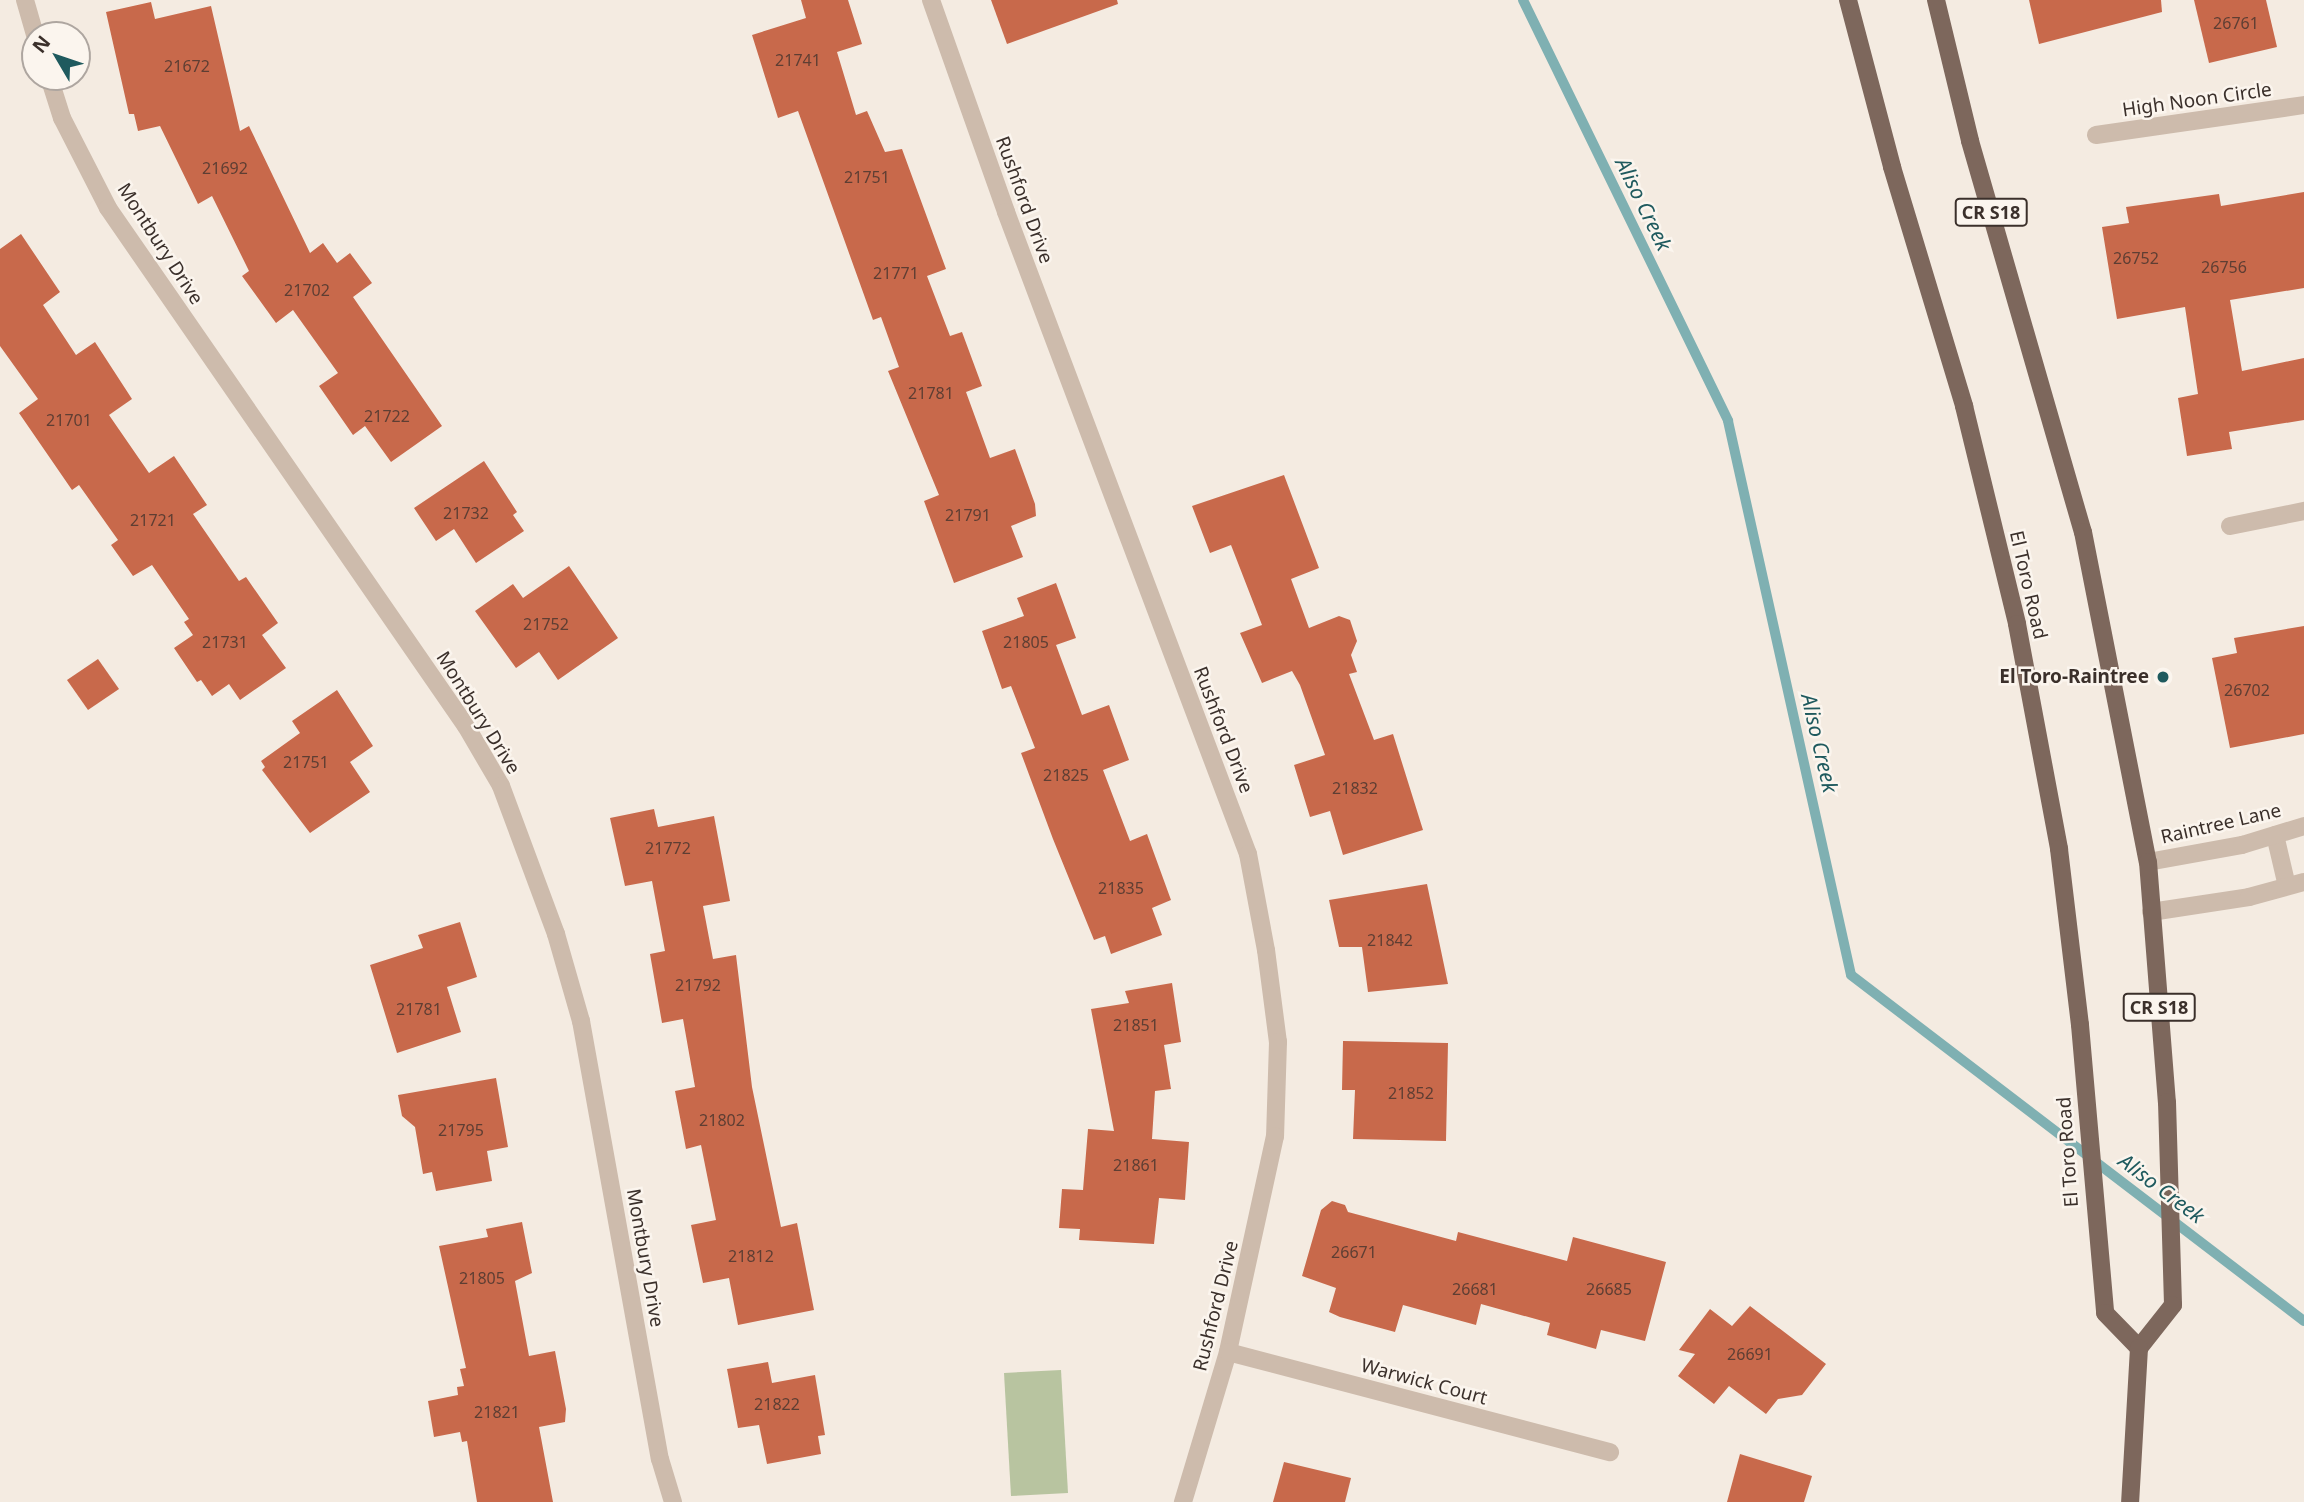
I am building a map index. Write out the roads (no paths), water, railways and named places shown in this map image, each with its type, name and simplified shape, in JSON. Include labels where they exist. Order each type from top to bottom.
[{"type":"main road","name":"El Toro Road","points":[[1849,0],[1892,167],[1964,406],[2017,624],[2059,849],[2082,1053],[2097,1256],[2105,1313],[2139,1348]]},
{"type":"main road","name":"CR S18","points":[[1936,0],[1970,141],[2083,532],[2148,862],[2167,1102],[2173,1305],[2139,1348]]},
{"type":"main road","points":[[2130,1502],[2139,1348]]},
{"type":"street","points":[[25,0],[31,21]]},
{"type":"street","name":"Rushford Drive","points":[[931,0],[1006,212],[1248,854],[1278,1042],[1275,1136],[1228,1352],[1183,1502]]},
{"type":"street","name":"Montbury Drive","points":[[53,91],[62,118],[108,208],[467,726],[501,786],[552,922],[581,1021],[660,1459],[673,1502]]},
{"type":"street","name":"High Noon Circle","points":[[2095,135],[2304,105]]},
{"type":"street","points":[[2230,526],[2304,511]]},
{"type":"street","name":"Raintree Lane","points":[[2148,862],[2275,835],[2304,826]]},
{"type":"street","points":[[2151,912],[2295,884],[2275,835]]},
{"type":"street","name":"Warwick Court","points":[[1228,1352],[1610,1452]]},
{"type":"waterway","name":"Aliso Creek","points":[[1523,0],[1728,421],[1851,975],[2304,1321]]},
{"type":"place","name":"El Toro-Raintree","points":[[2163,677]]}]
